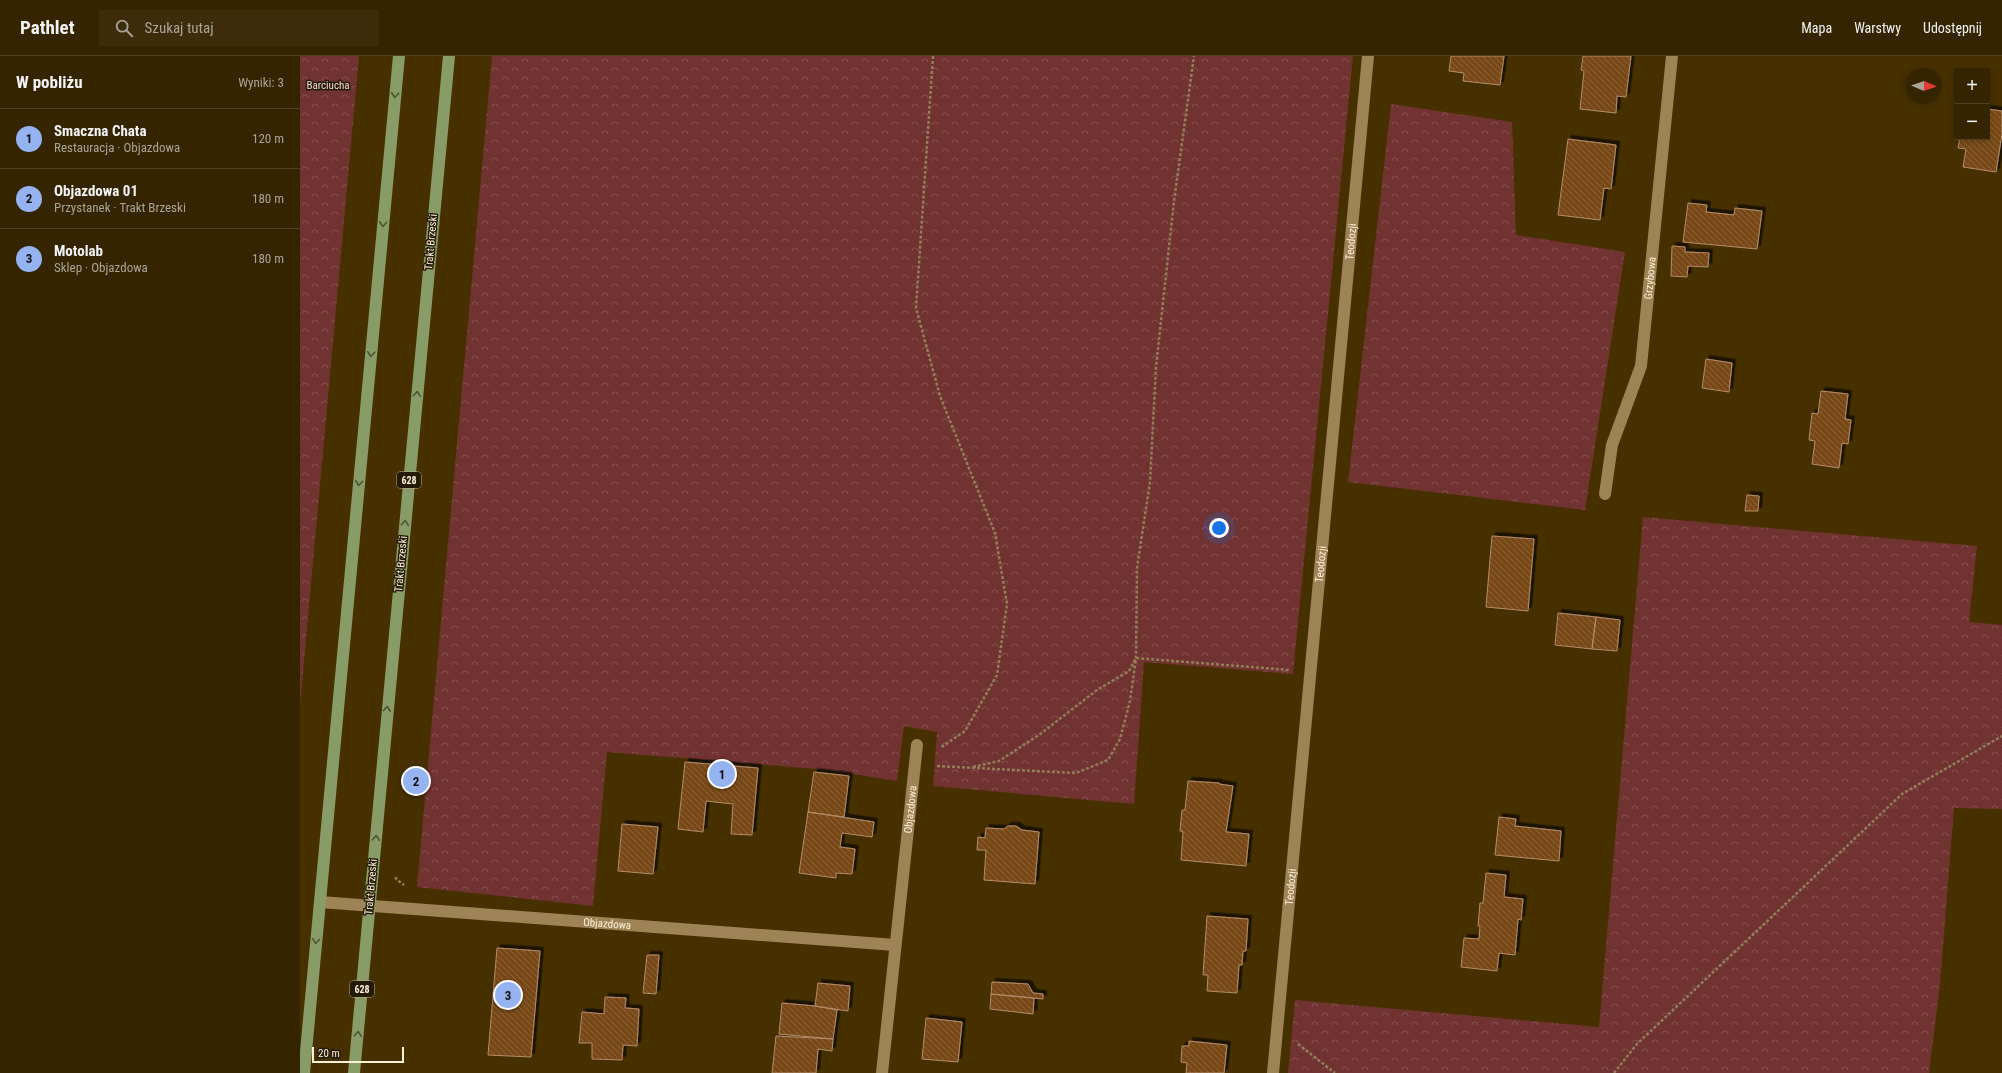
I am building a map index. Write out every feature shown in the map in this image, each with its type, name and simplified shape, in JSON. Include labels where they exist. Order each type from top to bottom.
[{"type":"main road","points":[[304,1073],[399,56]]},
{"type":"main road","name":"Trakt Brzeski","points":[[354,1073],[449,56]]},
{"type":"street","name":"Teodozji","points":[[1273,1073],[1368,56]]},
{"type":"street","name":"Grzybowa","points":[[1605,494],[1612,445],[1641,366],[1672,56]]},
{"type":"street","name":"Objazdowa","points":[[882,1073],[917,745]]},
{"type":"street","name":"Objazdowa","points":[[320,902],[895,945]]},
{"type":"path","points":[[914,765],[965,731],[994,681],[997,674],[1006,604],[995,533],[940,396],[916,308],[933,56]]},
{"type":"path","points":[[914,765],[1076,773],[1108,760],[1120,739],[1130,701],[1136,658],[1137,568],[1150,482],[1156,367],[1174,201],[1194,56]]},
{"type":"path","points":[[971,768],[999,761],[1039,735],[1097,690],[1129,671],[1136,658]]},
{"type":"path","points":[[1136,658],[1311,672]]},
{"type":"path","points":[[1614,1073],[1637,1044],[1902,794],[2002,736]]},
{"type":"path","points":[[1277,1029],[1336,1073]]},
{"type":"green space","name":"Barciucha","points":[[300,56],[359,56],[300,705]]},
{"type":"green space","points":[[492,56],[1353,56],[1293,674],[1144,662],[1134,804],[933,786],[937,732],[904,726],[897,781],[828,770],[607,752],[593,906],[417,887]]},
{"type":"green space","points":[[1391,104],[1512,122],[1516,235],[1625,252],[1585,510],[1348,482]]},
{"type":"green space","points":[[1643,517],[1977,546],[1969,622],[2002,625],[2002,809],[1954,808],[1940,984],[1929,1073],[1288,1073],[1295,1000],[1599,1027]]},
{"type":"building","points":[[1451,56],[1504,56],[1500,85],[1463,81],[1464,73],[1449,71]]},
{"type":"building","points":[[1583,56],[1631,56],[1626,97],[1617,96],[1616,113],[1580,109],[1584,71],[1581,70]]},
{"type":"building","points":[[1990,109],[2002,111],[2002,134],[1996,172],[1963,167],[1966,149],[1958,148],[1959,140],[1990,140]]},
{"type":"building","points":[[1568,139],[1616,145],[1611,189],[1604,188],[1600,220],[1558,215]]},
{"type":"building","points":[[1688,203],[1707,205],[1706,212],[1734,215],[1735,208],[1762,211],[1757,249],[1683,242]]},
{"type":"building","points":[[1672,246],[1685,247],[1685,252],[1709,253],[1708,267],[1688,266],[1687,277],[1671,276]]},
{"type":"building","points":[[1706,359],[1732,363],[1729,392],[1702,388]]},
{"type":"building","points":[[1821,391],[1848,394],[1845,419],[1851,420],[1848,444],[1842,443],[1839,468],[1812,464],[1815,441],[1809,440],[1812,413],[1818,414]]},
{"type":"building","points":[[1747,495],[1759,496],[1758,511],[1745,511]]},
{"type":"building","points":[[1492,536],[1534,539],[1528,611],[1486,607]]},
{"type":"building","points":[[1558,613],[1596,617],[1592,649],[1555,645]]},
{"type":"building","points":[[1596,617],[1620,620],[1617,651],[1592,649]]},
{"type":"building","points":[[685,762],[758,768],[752,835],[731,834],[733,804],[706,801],[703,832],[678,829]]},
{"type":"building","points":[[814,772],[849,776],[844,817],[808,812]]},
{"type":"building","points":[[1188,781],[1219,783],[1233,786],[1226,832],[1249,834],[1246,866],[1181,860],[1183,832],[1180,831],[1182,810],[1185,810]]},
{"type":"building","points":[[808,812],[874,822],[872,837],[842,833],[840,847],[855,849],[852,874],[836,873],[836,878],[799,873]]},
{"type":"building","points":[[1499,817],[1516,819],[1515,826],[1561,831],[1559,861],[1495,855]]},
{"type":"building","points":[[622,824],[658,827],[653,874],[618,871]]},
{"type":"building","points":[[1008,826],[1016,826],[1022,830],[1039,832],[1035,884],[984,880],[986,850],[977,850],[978,837],[985,838],[986,828],[1004,829]]},
{"type":"building","points":[[1486,873],[1506,875],[1504,897],[1523,899],[1521,920],[1518,919],[1515,955],[1499,953],[1497,971],[1461,967],[1464,938],[1479,939],[1480,926],[1478,926],[1480,903],[1483,903]]},
{"type":"building","points":[[1207,916],[1248,919],[1246,951],[1243,951],[1242,965],[1239,965],[1237,993],[1207,991],[1208,975],[1203,975]]},
{"type":"building","points":[[497,948],[540,951],[531,1057],[488,1055]]},
{"type":"building","points":[[647,955],[659,955],[656,994],[643,993]]},
{"type":"building","points":[[992,982],[1028,984],[1033,993],[1043,994],[1043,999],[991,994]]},
{"type":"building","points":[[818,983],[850,986],[848,1011],[815,1006]]},
{"type":"building","points":[[991,994],[1034,998],[1033,1014],[990,1009]]},
{"type":"building","points":[[605,997],[626,998],[625,1008],[639,1009],[637,1046],[623,1045],[622,1060],[592,1059],[592,1043],[579,1043],[582,1012],[604,1014]]},
{"type":"building","points":[[782,1003],[837,1010],[833,1039],[779,1034]]},
{"type":"building","points":[[926,1018],[962,1022],[958,1062],[922,1059]]},
{"type":"building","points":[[776,1036],[833,1039],[832,1051],[818,1049],[816,1073],[772,1073]]},
{"type":"building","points":[[1189,1041],[1227,1045],[1224,1073],[1186,1073],[1187,1063],[1181,1062],[1182,1046],[1189,1046]]},
{"type":"place","name":"Smaczna Chata","points":[[722,774]]},
{"type":"place","name":"Objazdowa 01","points":[[416,781]]},
{"type":"place","name":"Motolab","points":[[508,995]]}]
